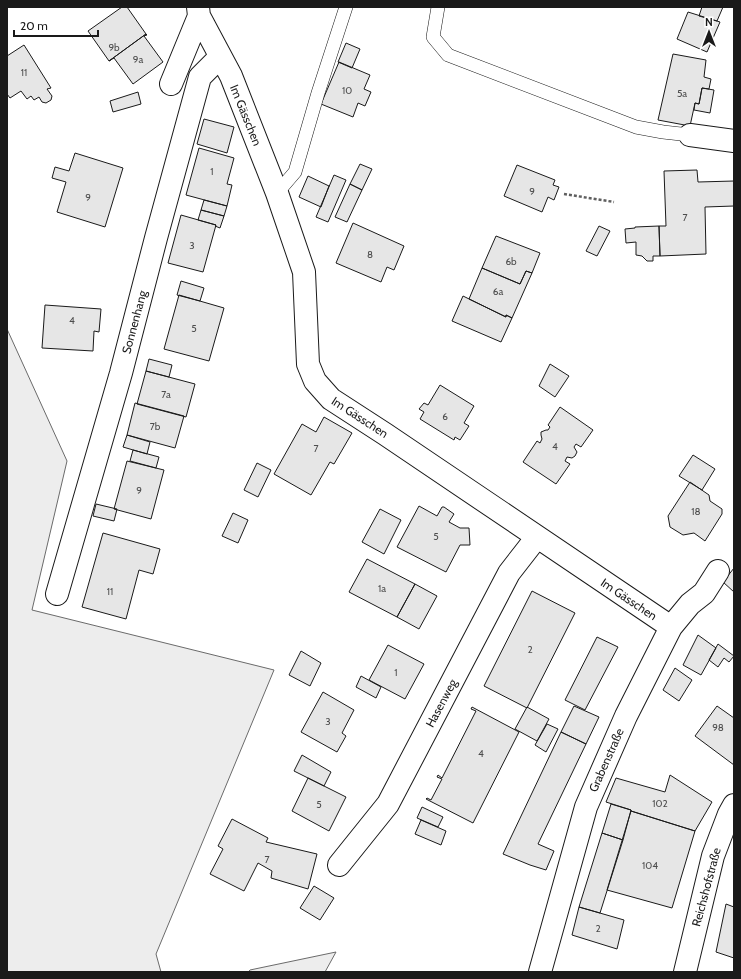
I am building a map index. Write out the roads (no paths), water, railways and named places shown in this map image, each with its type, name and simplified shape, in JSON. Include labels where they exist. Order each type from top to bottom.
[{"type":"street","name":"Im Gässchen","points":[[199,11],[220,57],[231,76],[277,193],[304,272],[308,364],[315,381],[331,399],[671,626]]},
{"type":"street","name":"Im Gässchen","points":[[171,84],[199,11]]},
{"type":"street","name":"Sonnenhang","points":[[57,594],[121,373],[200,77],[220,57]]},
{"type":"street","points":[[690,135],[734,142]]},
{"type":"street","name":"Hasenweg","points":[[339,865],[388,804],[510,573],[536,537]]},
{"type":"street","name":"Grabenstraße","points":[[540,972],[586,807],[626,716],[671,626],[690,604],[704,593],[718,571]]},
{"type":"street","name":"Reichshofstraße","points":[[685,972],[713,856],[734,805]]},
{"type":"lane","points":[[277,193],[295,172],[318,93],[346,7]]},
{"type":"lane","points":[[438,7],[433,37],[448,55],[636,127],[690,135]]}]
